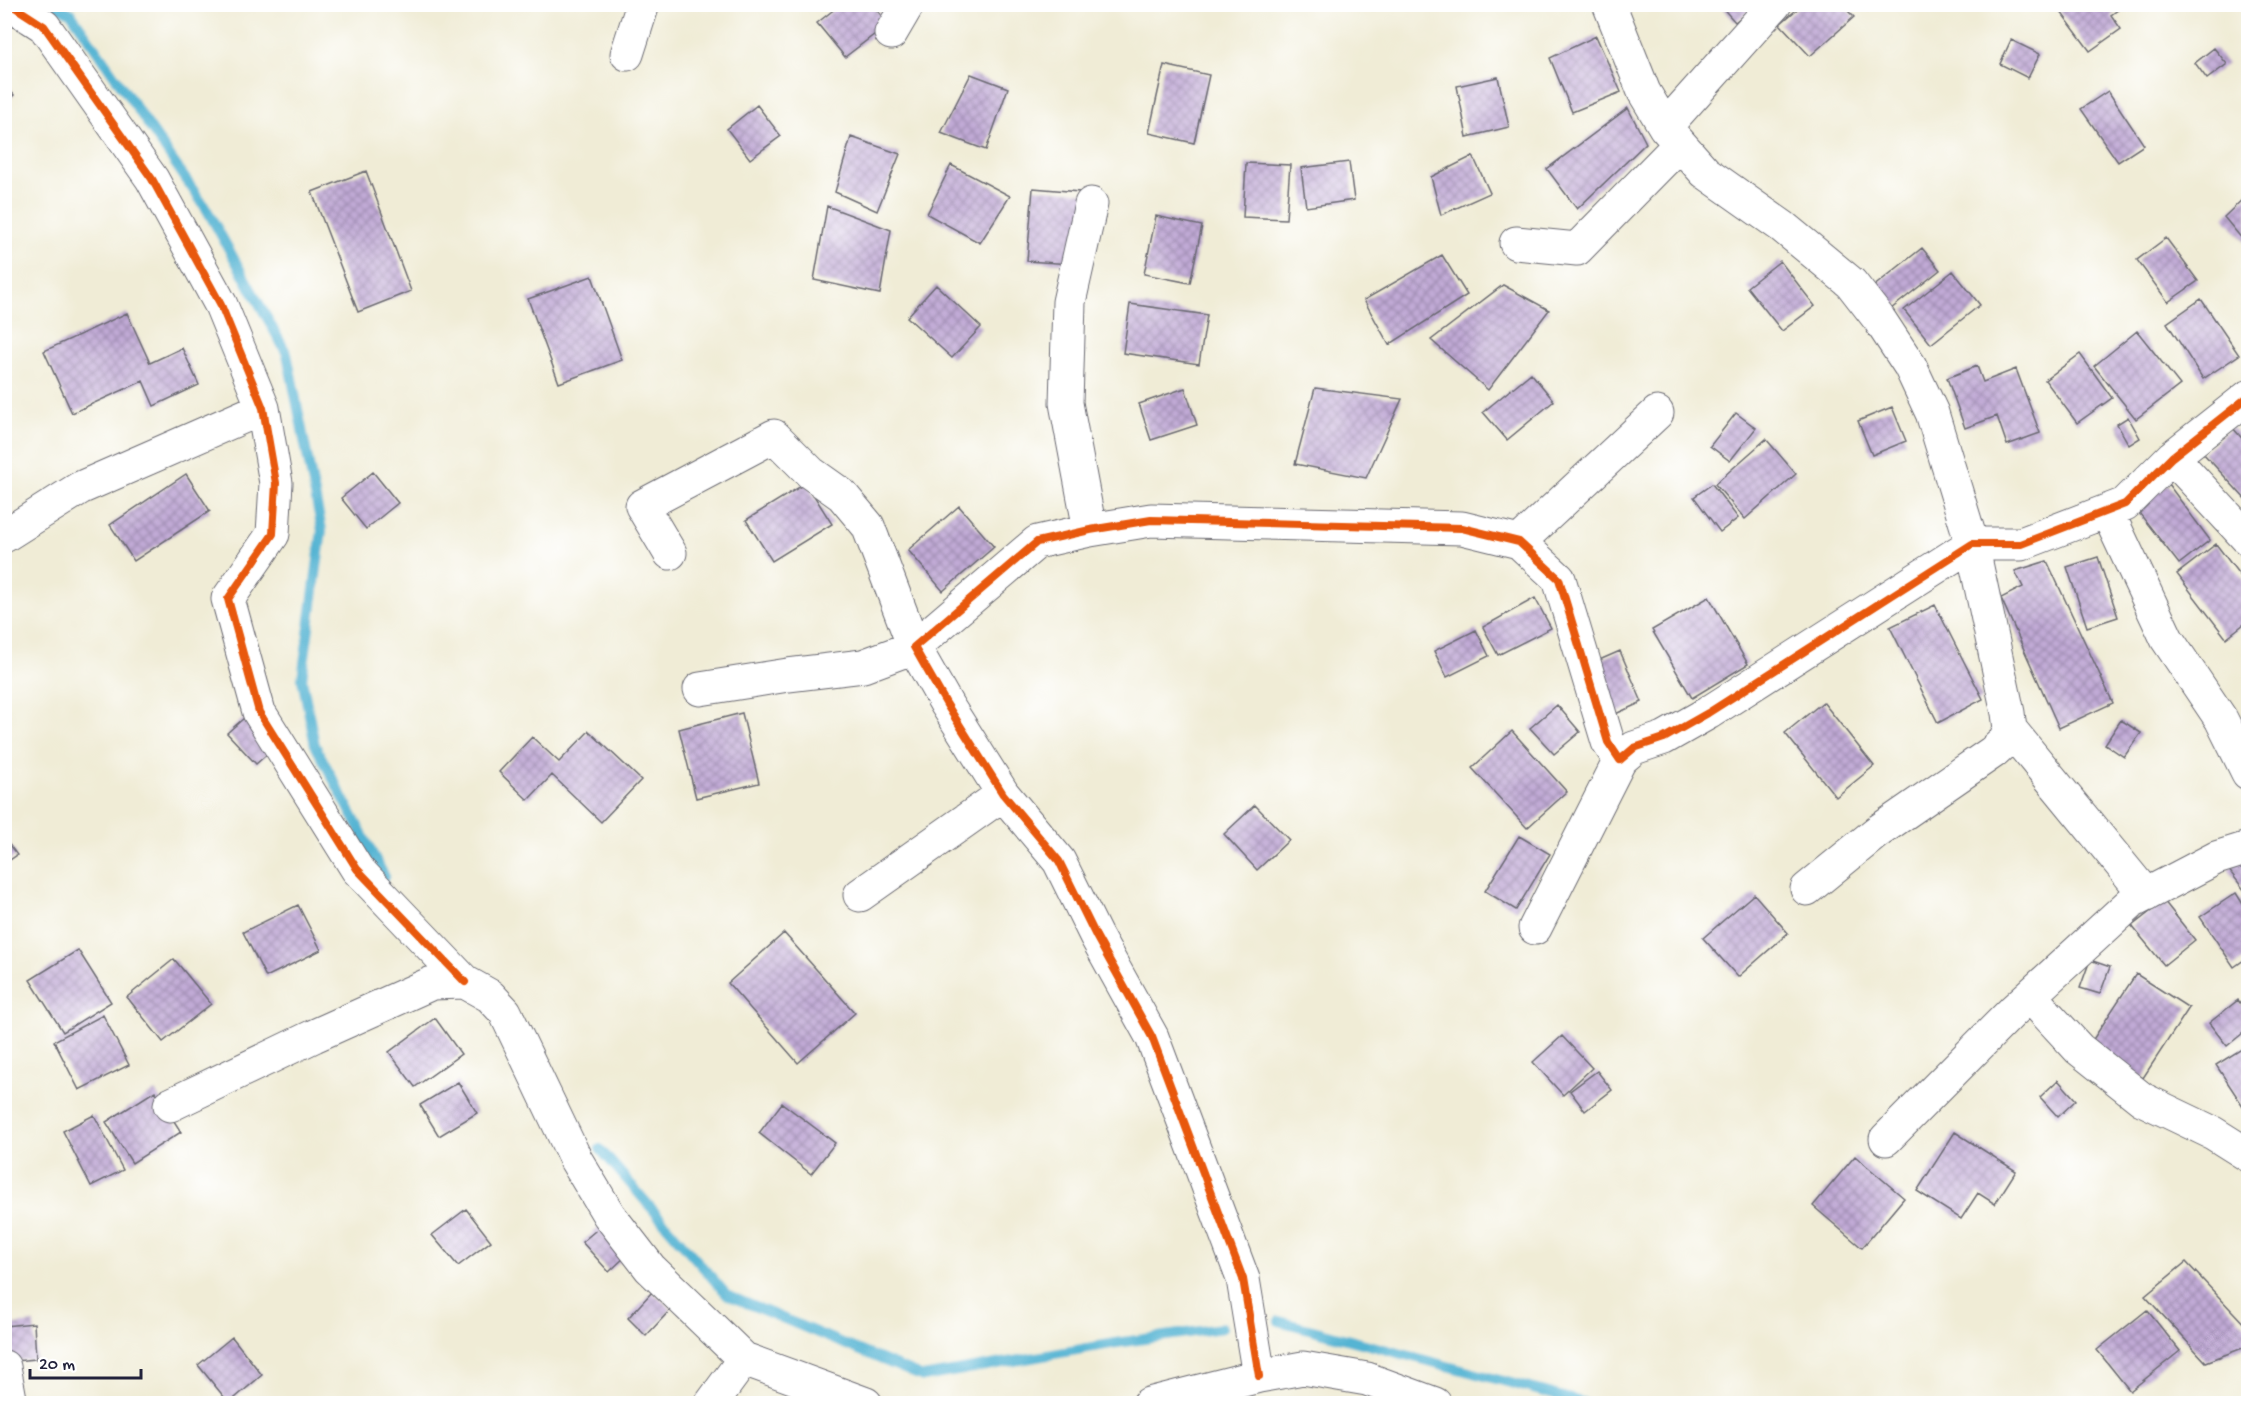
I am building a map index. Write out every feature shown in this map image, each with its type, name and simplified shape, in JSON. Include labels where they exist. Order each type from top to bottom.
[{"type":"street","points":[[10,4],[44,26],[152,179],[220,305],[263,408],[276,483],[273,534],[228,599],[259,712],[357,868],[465,982],[490,996],[505,1012],[576,1160],[609,1215],[651,1268],[744,1359],[866,1404]]},
{"type":"street","points":[[627,54],[643,4]]},
{"type":"street","points":[[891,33],[908,4]]},
{"type":"street","points":[[1609,4],[1644,92],[1673,135],[1704,172],[1783,227],[1851,283],[1879,319],[1910,366],[1932,413],[1972,544],[2010,729],[2146,895]]},
{"type":"street","points":[[1516,243],[1577,249],[1673,135],[1775,4]]},
{"type":"street","points":[[1090,530],[1066,403],[1069,302],[1091,204]]},
{"type":"street","points":[[1535,928],[1620,760],[1634,748],[1664,738],[1708,713],[1972,544],[2021,544],[2125,504],[2172,457],[2248,397]]},
{"type":"street","points":[[4,536],[80,488],[263,408]]},
{"type":"street","points":[[1519,542],[1657,413]]},
{"type":"street","points":[[670,553],[642,506],[774,436],[811,473],[842,495],[868,526],[914,647],[947,705],[1003,794],[1059,861],[1096,936],[1152,1037],[1243,1278],[1259,1376]]},
{"type":"street","points":[[2172,457],[2248,539]]},
{"type":"street","points":[[2107,511],[2167,639],[2221,719],[2248,773]]},
{"type":"street","points":[[700,689],[863,666],[914,647],[1037,542],[1090,530],[1151,520],[1462,528],[1519,542],[1559,579],[1608,742],[1620,760]]},
{"type":"street","points":[[1807,889],[1877,832],[1993,752],[2005,741],[2010,729]]},
{"type":"street","points":[[860,895],[1003,794]]},
{"type":"street","points":[[1886,1139],[2030,996],[2132,902],[2216,858],[2248,848]]},
{"type":"street","points":[[170,1106],[314,1036],[432,983],[465,982]]},
{"type":"street","points":[[2030,996],[2079,1049],[2142,1099],[2213,1133],[2248,1155]]},
{"type":"street","points":[[711,1404],[744,1359]]},
{"type":"street","points":[[4,1367],[11,1404]]},
{"type":"street","points":[[1149,1404],[1259,1376],[1303,1368],[1367,1378],[1435,1404]]},
{"type":"building","points":[[841,4],[872,4],[888,24],[845,57],[817,23]]},
{"type":"building","points":[[1719,4],[1757,4],[1735,22]]},
{"type":"building","points":[[2055,4],[2126,4],[2111,15],[2121,29],[2090,51]]},
{"type":"building","points":[[1802,5],[1842,5],[1854,17],[1810,56],[1780,24]]},
{"type":"building","points":[[1596,36],[1621,92],[1572,112],[1550,58]]},
{"type":"building","points":[[2011,40],[2040,54],[2028,78],[2000,64]]},
{"type":"building","points":[[2214,48],[2227,64],[2207,79],[2195,63]]},
{"type":"building","points":[[1164,65],[1209,75],[1194,143],[1149,133]]},
{"type":"building","points":[[971,74],[1008,88],[986,150],[941,133]]},
{"type":"building","points":[[1498,77],[1509,127],[1467,137],[1457,86]]},
{"type":"building","points":[[4,84],[14,95],[4,104]]},
{"type":"building","points":[[2108,91],[2144,145],[2118,162],[2081,109]]},
{"type":"building","points":[[757,105],[781,136],[750,159],[727,129]]},
{"type":"building","points":[[1628,108],[1646,143],[1577,209],[1547,169]]},
{"type":"building","points":[[851,137],[900,154],[877,211],[835,192]]},
{"type":"building","points":[[1473,156],[1490,193],[1441,215],[1431,177]]},
{"type":"building","points":[[1349,162],[1354,200],[1306,207],[1301,168]]},
{"type":"building","points":[[1246,163],[1290,165],[1286,219],[1243,217]]},
{"type":"building","points":[[951,165],[1010,196],[980,243],[927,214]]},
{"type":"building","points":[[366,171],[411,291],[358,312],[312,192]]},
{"type":"building","points":[[1033,188],[1091,193],[1086,265],[1027,261]]},
{"type":"building","points":[[2248,194],[2248,246],[2224,217]]},
{"type":"building","points":[[827,206],[891,230],[880,294],[814,280]]},
{"type":"building","points":[[1156,216],[1202,226],[1190,283],[1144,274]]},
{"type":"building","points":[[2166,238],[2198,281],[2168,302],[2137,260]]},
{"type":"building","points":[[1922,248],[1940,270],[1891,309],[1873,287]]},
{"type":"building","points":[[1442,255],[1467,295],[1389,345],[1364,300]]},
{"type":"building","points":[[1780,261],[1815,306],[1782,331],[1747,287]]},
{"type":"building","points":[[1953,271],[1980,305],[1931,344],[1904,310]]},
{"type":"building","points":[[592,276],[622,360],[559,383],[528,299]]},
{"type":"building","points":[[936,285],[981,327],[952,358],[907,317]]},
{"type":"building","points":[[1503,285],[1549,310],[1488,390],[1431,340]]},
{"type":"building","points":[[2201,299],[2239,355],[2203,379],[2167,323]]},
{"type":"building","points":[[1130,304],[1207,315],[1199,364],[1123,353]]},
{"type":"building","points":[[127,313],[150,363],[182,348],[199,385],[154,406],[143,381],[72,413],[44,351]]},
{"type":"building","points":[[2137,331],[2180,385],[2136,419],[2094,366]]},
{"type":"building","points":[[2080,354],[2112,398],[2077,423],[2045,380]]},
{"type":"building","points":[[1977,366],[1983,382],[2016,369],[2040,433],[2007,445],[1997,416],[1965,428],[1947,378]]},
{"type":"building","points":[[1531,373],[1554,401],[1507,440],[1483,412]]},
{"type":"building","points":[[1185,388],[1197,425],[1151,440],[1139,404]]},
{"type":"building","points":[[1315,388],[1402,399],[1366,478],[1295,464]]},
{"type":"building","points":[[1892,407],[1906,441],[1872,455],[1858,421]]},
{"type":"building","points":[[1736,413],[1756,428],[1730,461],[1710,446]]},
{"type":"building","points":[[2128,417],[2140,438],[2129,445],[2117,424]]},
{"type":"building","points":[[2232,427],[2248,445],[2248,502],[2203,453]]},
{"type":"building","points":[[1766,439],[1796,474],[1745,519],[1715,484]]},
{"type":"building","points":[[373,472],[398,503],[366,529],[341,498]]},
{"type":"building","points":[[186,474],[210,511],[134,561],[110,525]]},
{"type":"building","points":[[806,483],[832,524],[772,561],[746,520]]},
{"type":"building","points":[[1712,484],[1738,518],[1720,532],[1694,497]]},
{"type":"building","points":[[2168,484],[2210,540],[2179,564],[2136,509]]},
{"type":"building","points":[[959,506],[994,547],[943,591],[908,550]]},
{"type":"building","points":[[2216,544],[2248,586],[2248,621],[2226,638],[2177,574]]},
{"type":"building","points":[[2098,557],[2118,617],[2087,627],[2067,567]]},
{"type":"building","points":[[2047,561],[2113,703],[2059,728],[2001,598],[2023,587],[2015,571]]},
{"type":"building","points":[[1709,597],[1748,664],[1692,698],[1652,630]]},
{"type":"building","points":[[1535,598],[1551,628],[1498,655],[1483,627]]},
{"type":"building","points":[[1935,605],[1983,699],[1938,723],[1890,627]]},
{"type":"building","points":[[1476,630],[1489,656],[1447,677],[1434,651]]},
{"type":"building","points":[[1620,651],[1642,702],[1611,716],[1588,665]]},
{"type":"building","points":[[1823,702],[1874,766],[1836,797],[1785,733]]},
{"type":"building","points":[[1557,705],[1580,732],[1554,754],[1530,728]]},
{"type":"building","points":[[742,713],[759,783],[696,798],[679,729]]},
{"type":"building","points":[[244,718],[273,749],[256,764],[227,733]]},
{"type":"building","points":[[2121,720],[2141,733],[2124,757],[2105,744]]},
{"type":"building","points":[[589,731],[641,780],[601,822],[552,775],[528,800],[499,772],[532,737],[559,762]]},
{"type":"building","points":[[1512,731],[1567,792],[1527,828],[1472,768]]},
{"type":"building","points":[[1255,805],[1289,840],[1257,870],[1224,834]]},
{"type":"building","points":[[1519,836],[1550,854],[1516,910],[1485,891]]},
{"type":"building","points":[[4,838],[17,855],[4,864]]},
{"type":"building","points":[[2248,854],[2248,895],[2228,869]]},
{"type":"building","points":[[2236,893],[2248,912],[2248,957],[2234,967],[2200,917]]},
{"type":"building","points":[[1754,894],[1788,933],[1738,977],[1703,938]]},
{"type":"building","points":[[2164,901],[2195,940],[2164,965],[2132,926]]},
{"type":"building","points":[[298,905],[321,950],[266,977],[243,932]]},
{"type":"building","points":[[784,933],[855,1013],[798,1063],[728,983]]},
{"type":"building","points":[[78,950],[111,1002],[63,1032],[30,980]]},
{"type":"building","points":[[174,959],[211,1004],[163,1042],[127,997]]},
{"type":"building","points":[[2090,960],[2110,967],[2100,994],[2080,988]]},
{"type":"building","points":[[2136,974],[2189,1008],[2143,1078],[2090,1044]]},
{"type":"building","points":[[2238,1000],[2248,1014],[2248,1029],[2227,1046],[2209,1023]]},
{"type":"building","points":[[103,1015],[129,1065],[79,1090],[54,1041]]},
{"type":"building","points":[[435,1018],[461,1054],[415,1087],[389,1052]]},
{"type":"building","points":[[1562,1036],[1592,1068],[1563,1095],[1533,1062]]},
{"type":"building","points":[[2248,1045],[2248,1103],[2243,1106],[2216,1065]]},
{"type":"building","points":[[1597,1071],[1612,1090],[1585,1111],[1570,1091]]},
{"type":"building","points":[[2058,1080],[2076,1100],[2058,1117],[2040,1097]]},
{"type":"building","points":[[458,1082],[477,1113],[439,1136],[420,1105]]},
{"type":"building","points":[[155,1091],[181,1132],[132,1163],[106,1122]]},
{"type":"building","points":[[782,1103],[835,1143],[811,1174],[759,1133]]},
{"type":"building","points":[[94,1115],[123,1170],[91,1186],[63,1131]]},
{"type":"building","points":[[1955,1132],[2016,1171],[1995,1204],[1978,1193],[1961,1219],[1917,1191]]},
{"type":"building","points":[[1855,1156],[1904,1198],[1862,1248],[1813,1206]]},
{"type":"building","points":[[466,1209],[491,1241],[458,1266],[432,1235]]},
{"type":"building","points":[[601,1226],[627,1255],[609,1272],[582,1242]]},
{"type":"building","points":[[2186,1262],[2248,1328],[2248,1346],[2206,1362],[2145,1296]]},
{"type":"building","points":[[652,1292],[671,1309],[646,1336],[628,1318]]},
{"type":"building","points":[[2147,1310],[2180,1351],[2130,1391],[2097,1350]]},
{"type":"building","points":[[34,1323],[36,1359],[4,1362],[4,1326]]},
{"type":"building","points":[[232,1337],[262,1375],[229,1403],[198,1365]]},
{"type":"waterway","points":[[52,4],[71,13],[207,210],[287,354],[322,530],[302,679],[315,745],[385,877]]},
{"type":"waterway","points":[[600,1149],[727,1295],[923,1377],[1116,1343],[1222,1328]]},
{"type":"waterway","points":[[1279,1321],[1589,1404]]},
{"type":"cycle path","points":[[10,4],[44,26],[152,179],[221,305],[263,408],[276,483],[273,534],[228,599],[259,712],[357,869],[465,982]]},
{"type":"cycle path","points":[[1259,1376],[1243,1279],[1152,1037],[1096,936],[1059,861],[1003,794],[947,705],[914,647],[1037,542],[1090,530],[1151,520],[1462,528],[1519,542],[1559,579],[1608,742],[1620,760],[1634,748],[1664,738],[1708,713],[1972,544],[2021,544],[2125,504],[2172,457],[2248,397]]}]
